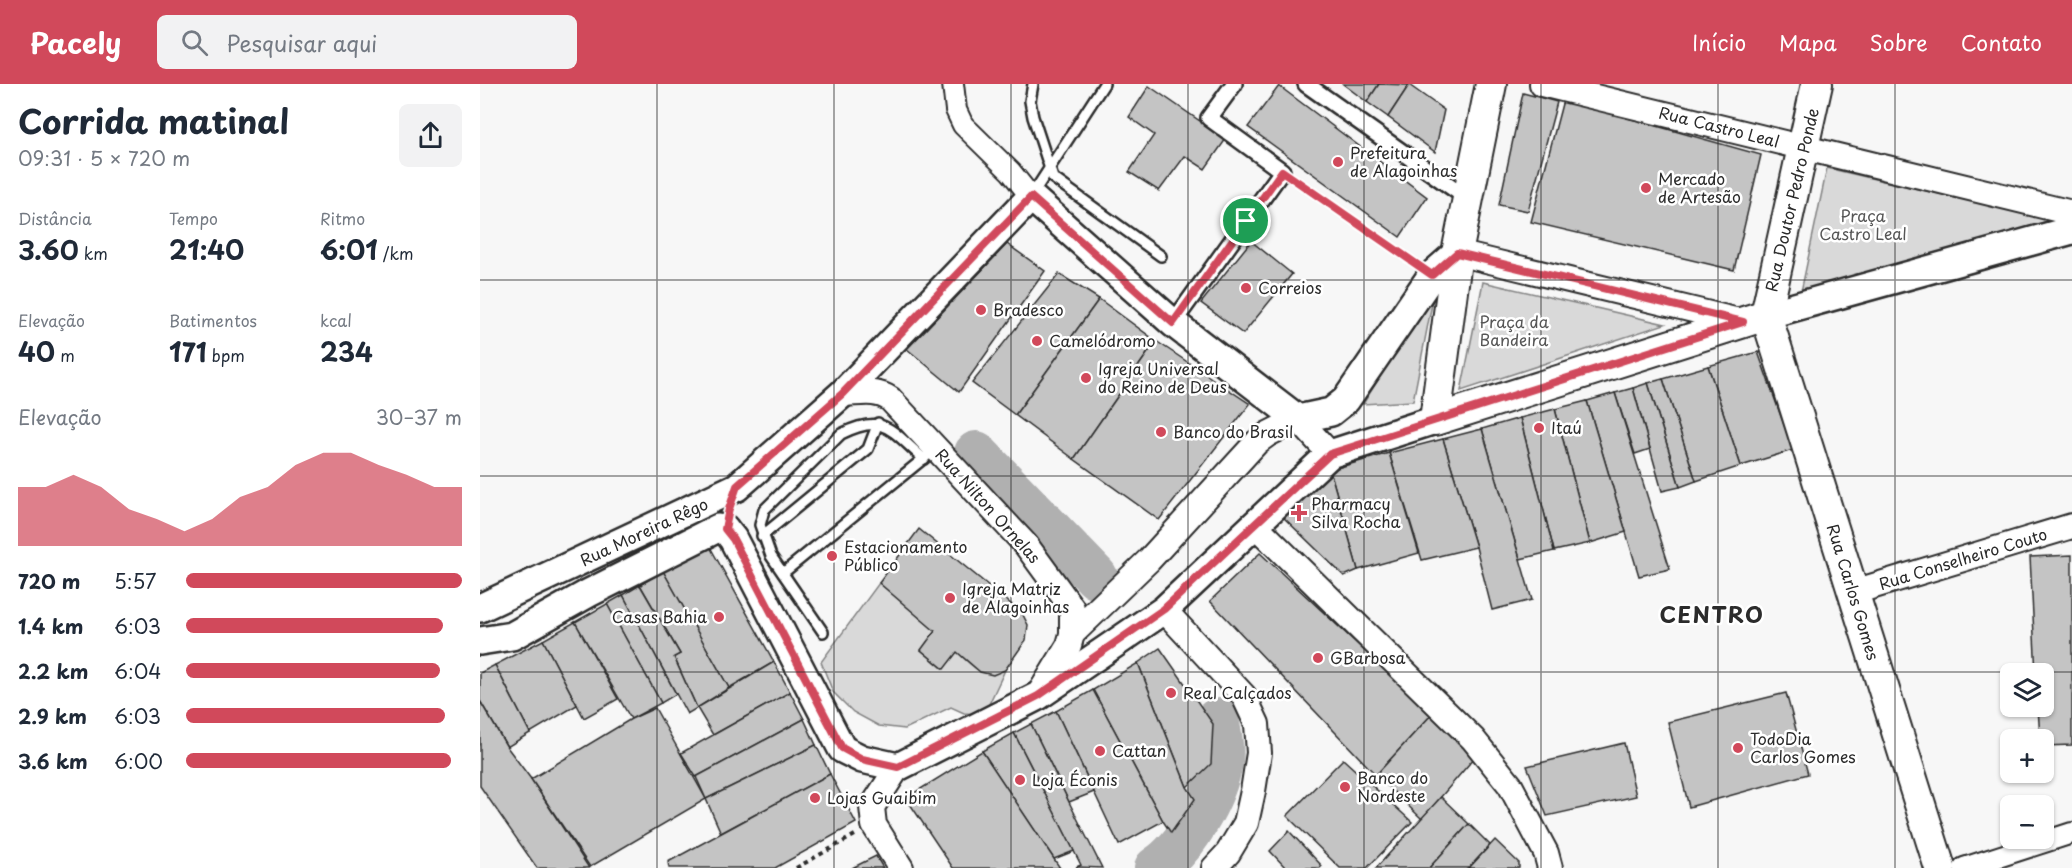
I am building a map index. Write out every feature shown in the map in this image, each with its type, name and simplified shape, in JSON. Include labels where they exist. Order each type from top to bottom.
[{"type":"main road","points":[[1435,420],[1457,253],[1491,84]]},
{"type":"main road","name":"Rua Doutor Pedro Ponde","points":[[1754,319],[1803,148],[1817,84]]},
{"type":"main road","points":[[1031,197],[1173,323],[1298,419],[1331,412],[1346,400],[1432,275],[1457,253]]},
{"type":"main road","name":"Rua Moreira Rêgo","points":[[480,608],[704,504],[737,486],[842,394],[1031,197]]},
{"type":"main road","points":[[737,486],[725,529],[733,539],[835,737],[849,754],[898,767],[1038,696],[1164,609],[1330,454],[1754,319],[2072,230]]},
{"type":"main road","name":"Rua Carlos Gomes","points":[[1754,319],[1854,592],[1932,861]]},
{"type":"main road","name":"Rua Moreira Rêgo","points":[[480,641],[512,636],[589,593],[708,533],[718,528],[725,529]]},
{"type":"street","points":[[953,84],[956,110],[963,125],[1011,172],[1031,197]]},
{"type":"street","points":[[1173,323],[1282,171],[1209,118],[1234,84]]},
{"type":"street","points":[[1306,84],[1467,198]]},
{"type":"street","name":"Rua Castro Leal","points":[[1542,84],[2072,213]]},
{"type":"street","points":[[1457,253],[1754,319]]},
{"type":"street","name":"Rua Nilton Ornelas","points":[[842,394],[884,395],[930,454],[1026,545],[1072,608],[1072,634],[1069,645],[1038,696]]},
{"type":"street","points":[[1072,634],[1149,560],[1257,442],[1268,434],[1298,419],[1330,454]]},
{"type":"street","points":[[1255,525],[1473,738],[1510,785],[1546,853],[1550,868]]},
{"type":"street","name":"Rua Conselheiro Couto","points":[[1854,592],[2072,526]]},
{"type":"street","points":[[1164,609],[1244,696],[1257,724],[1259,753],[1246,823],[1228,854],[1214,868]]},
{"type":"street","points":[[480,653],[512,636]]},
{"type":"street","points":[[898,767],[872,807],[874,825],[901,868]]},
{"type":"street","points":[[1964,868],[2072,833]]},
{"type":"lane","points":[[1033,84],[1030,101],[1033,117],[1050,169],[1057,182],[1161,256]]},
{"type":"lane","points":[[1031,197],[1104,84]]},
{"type":"lane","points":[[762,536],[867,449],[878,423]]},
{"type":"lane","points":[[783,573],[930,454],[878,423],[855,427],[841,434],[764,510],[759,525],[771,556],[823,632]]},
{"type":"path","points":[[1282,171],[1432,275]]},
{"type":"path","points":[[796,868],[874,825]]},
{"type":"green space","name":"Praça Castro Leal","points":[[1827,168],[2052,220],[1801,292]]},
{"type":"green space","name":"Praça da Bandeira","points":[[1483,282],[1665,324],[1461,391]]},
{"type":"green space","points":[[1435,288],[1413,401],[1363,404]]},
{"type":"green space","points":[[879,583],[935,631],[921,650],[943,669],[957,652],[978,670],[990,673],[1005,670],[989,704],[977,714],[964,713],[951,707],[905,729],[879,726],[853,712],[833,692],[821,662]]},
{"type":"building","points":[[1343,84],[1379,84],[1367,102]]},
{"type":"building","points":[[1379,84],[1409,85],[1388,117],[1367,102]]},
{"type":"building","points":[[1409,85],[1444,110],[1435,152],[1388,117]]},
{"type":"building","points":[[1149,86],[1226,139],[1205,169],[1185,156],[1159,191],[1129,172],[1154,135],[1129,117]]},
{"type":"building","name":"Prefeitura de Alagoinhas","points":[[1279,86],[1427,197],[1400,237],[1248,127]]},
{"type":"building","points":[[1523,93],[1557,102],[1528,211],[1499,205]]},
{"type":"building","name":"Mercado de Artesão","points":[[1563,100],[1761,155],[1734,270],[1531,222]]},
{"type":"building","name":"Correios","points":[[1251,241],[1292,274],[1243,334],[1201,303]]},
{"type":"building","name":"Bradesco","points":[[1007,244],[1045,271],[959,392],[907,349]]},
{"type":"building","name":"Camelódromo","points":[[1059,274],[1099,299],[1015,415],[972,383]]},
{"type":"building","name":"Igreja Universal do Reino de Deus","points":[[1099,299],[1156,341],[1074,459],[1015,415]]},
{"type":"building","name":"Banco do Brasil","points":[[1156,341],[1250,404],[1159,520],[1074,459]]},
{"type":"building","points":[[1758,352],[1793,450],[1741,466],[1708,366]]},
{"type":"building","points":[[1708,366],[1741,466],[1696,481],[1663,379]]},
{"type":"building","points":[[1663,379],[1696,481],[1680,487],[1648,383]]},
{"type":"building","points":[[1648,383],[1680,487],[1662,491],[1633,388]]},
{"type":"building","points":[[1633,388],[1650,449],[1635,454],[1615,393]]},
{"type":"building","points":[[1615,393],[1670,569],[1639,576],[1587,401]]},
{"type":"building","points":[[1587,401],[1626,532],[1590,543],[1555,409]]},
{"type":"building","points":[[1555,409],[1590,543],[1554,551],[1520,418]]},
{"type":"building","points":[[1520,418],[1554,551],[1520,559],[1482,429]]},
{"type":"building","points":[[1482,429],[1532,600],[1492,610],[1476,547],[1443,439]]},
{"type":"building","points":[[1443,439],[1476,547],[1422,560],[1389,453]]},
{"type":"building","points":[[1389,453],[1419,553],[1358,570],[1330,470]]},
{"type":"building","points":[[1330,470],[1358,570],[1344,576],[1280,514]]},
{"type":"building","name":"Igreja Matriz de Alagoinhas","points":[[919,529],[1022,613],[1028,625],[1026,640],[1005,670],[993,675],[980,672],[957,652],[944,669],[921,650],[935,631],[879,583]]},
{"type":"building","name":"Casas Bahia","points":[[709,545],[774,662],[729,688],[663,571]]},
{"type":"building","name":"GBarbosa","points":[[1260,553],[1432,714],[1376,775],[1210,601]]},
{"type":"building","points":[[2072,555],[2072,745],[2054,746],[2054,729],[2039,729],[2039,717],[2054,717],[2054,663],[2035,663],[2030,557]]},
{"type":"building","points":[[663,571],[729,688],[697,708],[674,657],[680,654],[640,585]]},
{"type":"building","points":[[640,585],[680,654],[674,657],[697,708],[687,714],[623,595]]},
{"type":"building","points":[[623,595],[676,694],[661,703],[607,604]]},
{"type":"building","points":[[607,604],[661,703],[631,719],[575,622]]},
{"type":"building","points":[[575,622],[618,699],[584,718],[543,640]]},
{"type":"building","points":[[543,640],[577,705],[530,733],[495,665]]},
{"type":"building","name":"Real Calçados","points":[[1160,648],[1213,724],[1211,764],[1187,787],[1138,663]]},
{"type":"building","points":[[774,662],[790,692],[713,735],[697,708]]},
{"type":"building","points":[[1138,663],[1187,787],[1195,799],[1171,833],[1093,690]]},
{"type":"building","points":[[495,665],[530,733],[507,747],[480,701],[480,673]]},
{"type":"building","name":"Cattan","points":[[1093,690],[1163,821],[1119,845],[1056,711]]},
{"type":"building","points":[[790,692],[804,719],[696,777],[681,753]]},
{"type":"building","name":"TodoDia Carlos Gomes","points":[[1786,693],[1808,774],[1689,807],[1668,722]]},
{"type":"building","points":[[480,701],[507,747],[531,779],[589,868],[537,868],[480,786]]},
{"type":"building","points":[[655,708],[706,799],[590,867],[531,779],[631,719]]},
{"type":"building","points":[[1056,711],[1094,792],[1069,802],[1031,724]]},
{"type":"building","points":[[1432,714],[1475,757],[1422,819],[1376,775]]},
{"type":"building","points":[[804,719],[816,745],[706,799],[696,777]]},
{"type":"building","points":[[1031,724],[1102,868],[1076,867],[1081,865],[1014,733]]},
{"type":"building","name":"Loja Éconis","points":[[1014,733],[1074,851],[1054,859],[982,751]]},
{"type":"building","points":[[1624,743],[1636,796],[1547,816],[1527,766]]},
{"type":"building","points":[[816,745],[830,774],[721,833],[706,799]]},
{"type":"building","points":[[982,751],[1060,868],[953,868],[906,798]]},
{"type":"building","name":"Banco do Nordeste","points":[[1343,759],[1412,822],[1367,868],[1340,868],[1287,816]]},
{"type":"building","name":"Lojas Guaibim","points":[[830,774],[856,823],[775,868],[669,868],[668,862]]},
{"type":"building","points":[[1441,797],[1469,824],[1429,868],[1376,868]]},
{"type":"building","points":[[1469,824],[1490,845],[1469,868],[1429,868]]},
{"type":"building","points":[[1289,831],[1322,866],[1320,868],[1286,868],[1270,851]]},
{"type":"building","points":[[1495,840],[1519,863],[1519,868],[1469,868]]},
{"type":"building","points":[[876,856],[883,868],[852,868]]},
{"type":"waterway","points":[[976,453],[1096,577]]},
{"type":"waterway","points":[[1156,868],[1178,848],[1188,835],[1198,821],[1213,790],[1222,757],[1217,720]]},
{"type":"place","name":"Prefeitura de Alagoinhas","points":[[1338,162]]},
{"type":"place","name":"Mercado de Artesão","points":[[1646,188]]},
{"type":"place","name":"Correios","points":[[1246,288]]},
{"type":"place","name":"Bradesco","points":[[981,310]]},
{"type":"place","name":"Camelódromo","points":[[1037,341]]},
{"type":"place","name":"Igreja Universal do Reino de Deus","points":[[1086,378]]},
{"type":"place","name":"Itaú","points":[[1539,428]]},
{"type":"place","name":"Banco do Brasil","points":[[1161,432]]},
{"type":"place","name":"Pharmacy Silva Rocha","points":[[1299,513]]},
{"type":"place","name":"Estacionamento Público","points":[[832,556]]},
{"type":"place","name":"Igreja Matriz de Alagoinhas","points":[[950,598]]},
{"type":"place","name":"Casas Bahia","points":[[719,617]]},
{"type":"place","name":"GBarbosa","points":[[1318,658]]},
{"type":"place","name":"Real Calçados","points":[[1171,693]]},
{"type":"place","name":"TodoDia Carlos Gomes","points":[[1738,748]]},
{"type":"place","name":"Cattan","points":[[1100,751]]},
{"type":"place","name":"Loja Éconis","points":[[1020,780]]},
{"type":"place","name":"Banco do Nordeste","points":[[1345,787]]},
{"type":"place","name":"Lojas Guaibim","points":[[815,798]]},
{"type":"district","name":"CENTRO","points":[[1712,615]]},
{"type":"route","points":[[1282,171],[1432,275],[1457,253],[1743,322],[1330,454],[1164,609],[1038,696],[898,767],[849,754],[835,737],[733,539],[725,529],[737,486],[842,394],[1031,197],[1173,323],[1246,221],[1282,171]]}]
